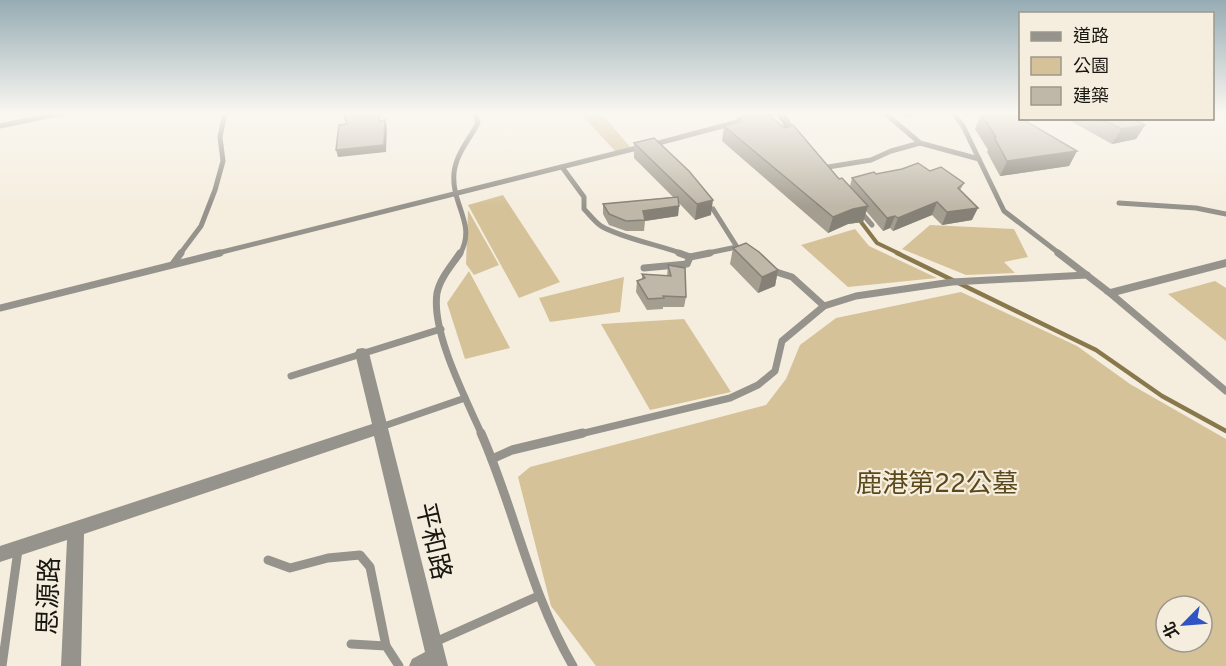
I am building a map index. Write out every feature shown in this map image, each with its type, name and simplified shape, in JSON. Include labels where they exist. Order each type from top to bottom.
[{"type":"street","points":[[1110,293],[1226,263]]},
{"type":"street","name":"平和路","points":[[362,353],[381,427],[432,658]]},
{"type":"street","points":[[0,554],[381,427]]},
{"type":"street","name":"思源路","points":[[71,666],[76,528]]},
{"type":"lane","points":[[173,264],[201,226],[223,161],[221,144]]},
{"type":"lane","points":[[466,144],[456,162],[456,195],[467,224],[467,237],[458,256],[444,274],[437,288],[441,329],[465,398],[492,459],[536,597],[573,666]]},
{"type":"lane","points":[[0,308],[652,144]]},
{"type":"lane","points":[[822,168],[871,160],[900,147],[915,144]]},
{"type":"lane","points":[[924,144],[979,159]]},
{"type":"lane","points":[[972,144],[1004,211],[1110,293],[1226,391]]},
{"type":"lane","points":[[816,161],[829,176]]},
{"type":"lane","points":[[562,167],[584,197],[584,209],[600,225],[616,233],[657,244],[690,257],[737,247]]},
{"type":"lane","points":[[1119,203],[1196,208],[1226,214]]},
{"type":"lane","points":[[713,209],[737,247],[750,258]]},
{"type":"lane","points":[[858,209],[872,225]]},
{"type":"lane","points":[[644,268],[687,264],[690,257]]},
{"type":"lane","points":[[766,268],[792,277],[824,306]]},
{"type":"lane","points":[[492,459],[512,450],[730,398],[758,385],[775,371],[782,341],[824,306],[856,296],[952,282],[1086,275]]},
{"type":"lane","points":[[291,376],[441,329]]},
{"type":"lane","points":[[381,427],[465,398]]},
{"type":"lane","points":[[2,666],[18,548]]},
{"type":"lane","points":[[268,560],[290,568],[328,558],[360,555],[370,567],[386,646],[399,666]]},
{"type":"lane","points":[[432,658],[536,597]]},
{"type":"lane","points":[[351,644],[386,646]]},
{"type":"green space","points":[[609,144],[628,144],[631,148],[616,152]]},
{"type":"green space","points":[[503,195],[560,282],[519,298],[468,205]]},
{"type":"green space","points":[[468,210],[499,265],[474,275],[466,264]]},
{"type":"green space","points":[[930,225],[1014,229],[1028,257],[1004,262],[1015,273],[966,275],[902,249]]},
{"type":"green space","points":[[855,229],[869,246],[937,278],[848,287],[801,245]]},
{"type":"green space","points":[[469,271],[510,348],[465,359],[447,303]]},
{"type":"green space","points":[[624,277],[620,312],[550,322],[539,298]]},
{"type":"green space","points":[[1215,281],[1226,288],[1226,341],[1168,294]]},
{"type":"green space","name":"鹿港第22公墓","points":[[961,292],[1077,346],[1130,384],[1226,439],[1226,666],[596,666],[551,606],[518,477],[530,467],[766,405],[786,379],[800,345],[836,318]]},
{"type":"green space","points":[[684,319],[731,392],[650,410],[601,324]]},
{"type":"building","points":[[337,144],[384,144],[384,145],[336,150]]},
{"type":"building","points":[[635,144],[660,144],[689,171],[713,200],[697,204]]},
{"type":"building","points":[[746,144],[809,144],[839,179],[842,178],[868,206],[833,217]]},
{"type":"building","points":[[998,144],[1065,144],[1077,151],[1007,161]]},
{"type":"building","points":[[918,163],[930,171],[941,167],[964,183],[958,188],[978,208],[947,212],[937,202],[898,218],[895,216],[887,218],[852,178],[874,172],[876,174],[902,169]]},
{"type":"building","points":[[678,197],[679,206],[643,211],[645,220],[626,221],[609,214],[603,204]]},
{"type":"building","points":[[746,243],[778,270],[762,277],[733,248]]},
{"type":"building","points":[[668,265],[685,268],[686,297],[663,296],[664,298],[648,299],[637,281],[645,278],[642,274],[671,276]]},
{"type":"waterway","points":[[858,218],[877,243],[900,254]]},
{"type":"waterway","points":[[897,253],[1096,350],[1162,396],[1226,431]]}]
